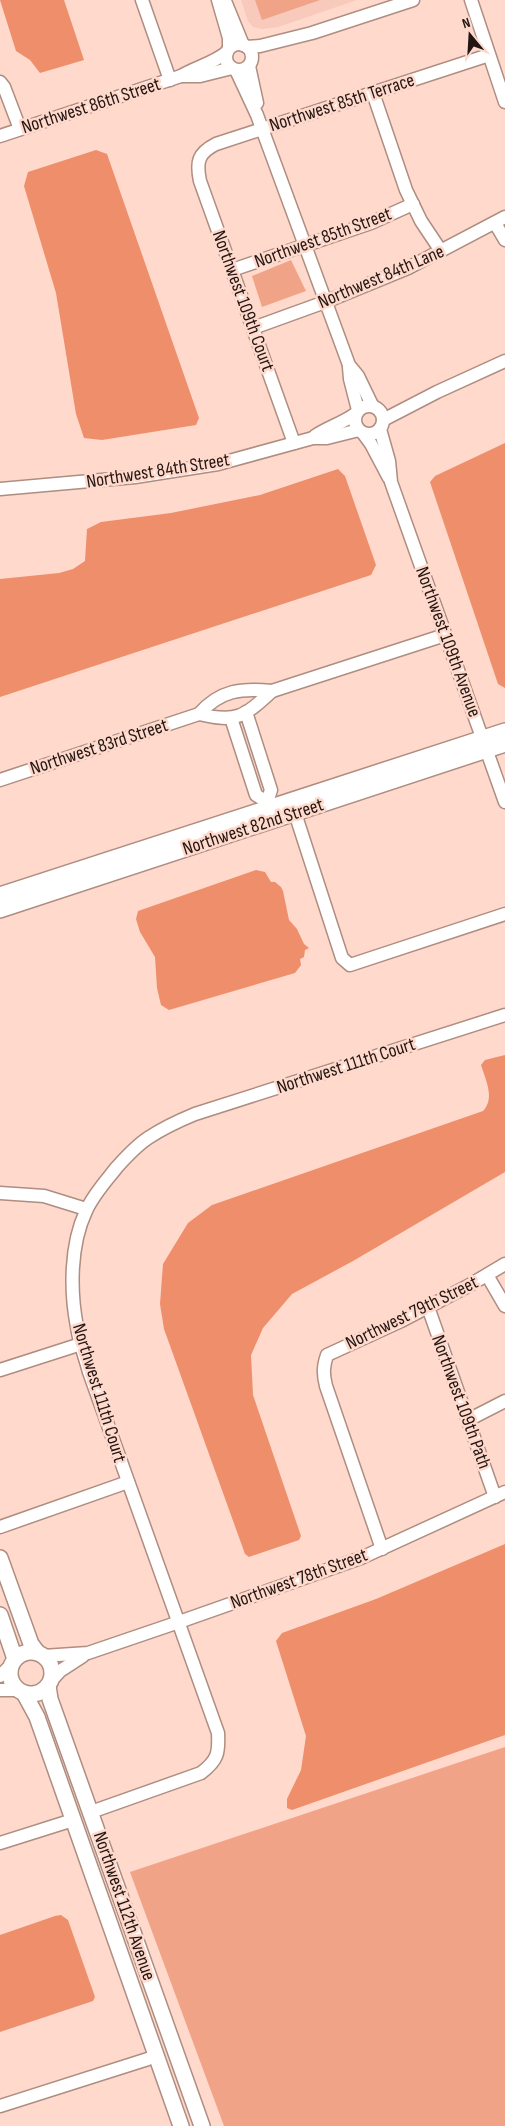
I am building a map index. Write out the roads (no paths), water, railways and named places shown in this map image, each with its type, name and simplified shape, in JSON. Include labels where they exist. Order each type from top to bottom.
[{"type":"street","points":[[142,0],[176,78]]},
{"type":"street","points":[[218,0],[229,38],[226,61],[234,69],[257,115],[349,365],[357,412],[355,423],[361,432],[372,434],[381,425],[437,392],[505,361]]},
{"type":"street","points":[[225,0],[245,46],[252,54],[250,64],[256,95],[257,115]]},
{"type":"street","points":[[228,50],[236,44],[260,46],[312,33],[413,0]]},
{"type":"street","points":[[471,0],[505,102]]},
{"type":"street","points":[[234,69],[243,70],[261,55],[288,46],[312,33]]},
{"type":"street","name":"Northwest 86th Street","points":[[0,136],[176,78],[218,59],[228,50]]},
{"type":"street","name":"Northwest 85th Terrace","points":[[200,158],[206,149],[216,144],[489,55]]},
{"type":"street","name":"Northwest 86th Street","points":[[176,78],[200,76],[234,69]]},
{"type":"street","points":[[0,82],[4,87],[20,129]]},
{"type":"street","points":[[373,93],[406,190],[421,222],[441,252]]},
{"type":"street","name":"Northwest 109th Court","points":[[200,158],[198,169],[200,181],[294,443]]},
{"type":"street","name":"Northwest 85th Street","points":[[232,270],[371,223],[413,204]]},
{"type":"street","points":[[500,220],[505,240]]},
{"type":"street","name":"Northwest 84th Lane","points":[[253,328],[325,302],[408,268],[500,220]]},
{"type":"street","points":[[349,365],[358,376],[374,406],[382,415],[381,425]]},
{"type":"street","points":[[357,412],[362,407],[387,408],[413,398],[437,392]]},
{"type":"street","name":"Northwest 84th Street","points":[[313,438],[323,430],[344,422],[357,412]]},
{"type":"street","name":"Northwest 109th Avenue","points":[[381,425],[389,461],[391,482],[505,802]]},
{"type":"street","name":"Northwest 84th Street","points":[[0,489],[135,478],[218,464],[313,438],[327,438],[361,432]]},
{"type":"street","name":"Northwest 109th Avenue","points":[[361,432],[371,444],[381,467],[391,482]]},
{"type":"street","name":"Northwest 83rd Street","points":[[0,780],[199,714],[209,702],[230,693],[250,689],[272,691],[445,635]]},
{"type":"street","name":"Northwest 83rd Street","points":[[199,714],[219,719],[237,718],[257,705],[272,691]]},
{"type":"street","points":[[246,712],[271,790],[270,810]]},
{"type":"street","points":[[231,718],[256,795],[270,810]]},
{"type":"street","name":"Northwest 82nd Street","points":[[0,910],[270,810],[295,813],[484,744],[505,731]]},
{"type":"street","name":"Northwest 82nd Street","points":[[0,895],[484,744],[505,744]]},
{"type":"street","points":[[295,813],[342,958],[350,965],[505,914]]},
{"type":"street","name":"Northwest 111th Court","points":[[91,1812],[201,1772],[214,1764],[219,1749],[218,1733],[128,1482],[81,1344],[73,1297],[73,1269],[76,1242],[86,1209],[126,1157],[167,1126],[195,1114],[505,1015]]},
{"type":"street","points":[[0,1193],[44,1196],[86,1209]]},
{"type":"street","name":"Northwest 79th Street","points":[[382,1549],[326,1386],[323,1365],[328,1355],[338,1349],[428,1307],[505,1264]]},
{"type":"street","points":[[487,1275],[505,1306]]},
{"type":"street","name":"Northwest 109th Path","points":[[428,1307],[468,1420],[500,1495]]},
{"type":"street","points":[[0,1370],[81,1344]]},
{"type":"street","points":[[468,1420],[505,1401]]},
{"type":"street","points":[[0,1527],[128,1482]]},
{"type":"street","name":"Northwest 78th Street","points":[[49,1683],[60,1671],[88,1653],[382,1549],[500,1495]]},
{"type":"street","points":[[0,1558],[31,1644],[52,1668],[49,1683],[39,1692],[0,1690]]},
{"type":"street","points":[[0,1615],[11,1679],[22,1691]]},
{"type":"street","points":[[9,1667],[24,1653],[40,1654]]},
{"type":"street","name":"Northwest 78th Street","points":[[40,1654],[88,1653]]},
{"type":"street","name":"Northwest 112th Avenue","points":[[49,1683],[50,1699],[202,2126]]},
{"type":"street","name":"Northwest 112th Avenue","points":[[22,1691],[34,1711],[181,2126]]},
{"type":"street","points":[[0,1843],[73,1820]]},
{"type":"street","points":[[0,2106],[148,2059],[156,2055],[166,2045],[170,2034]]}]
